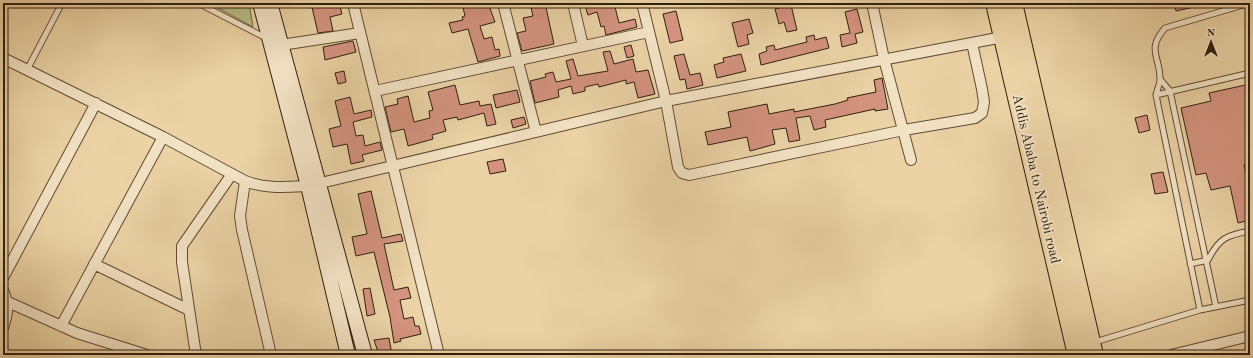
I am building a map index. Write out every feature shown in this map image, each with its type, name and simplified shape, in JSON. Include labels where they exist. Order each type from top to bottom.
[{"type":"highway","name":"Addis Ababa to Nairobi road","points":[[996,3],[1003,37],[1084,350]]},
{"type":"highway","name":"Addis Ababa to Nairobi road","points":[[1013,3],[1084,350]]},
{"type":"main road","points":[[260,3],[268,39],[365,355]]},
{"type":"main road","points":[[270,3],[282,45],[314,185],[347,355]]},
{"type":"street","points":[[353,3],[392,168],[439,355]]},
{"type":"street","points":[[503,3],[536,132]]},
{"type":"street","points":[[573,3],[583,46]]},
{"type":"street","points":[[642,3],[666,102],[678,167],[682,173],[689,175],[904,130],[975,118],[982,113],[984,102],[972,43]]},
{"type":"street","points":[[872,3],[884,59],[912,160]]},
{"type":"street","points":[[268,39],[282,45],[360,32]]},
{"type":"street","points":[[375,91],[517,62],[649,32]]},
{"type":"street","points":[[3,58],[163,137],[245,181],[257,186],[272,187],[314,185],[392,168],[536,132],[666,102],[1003,37]]},
{"type":"street","points":[[3,278],[96,103]]},
{"type":"street","points":[[61,326],[163,137]]},
{"type":"street","points":[[196,355],[182,262],[182,246],[232,174]]},
{"type":"street","points":[[245,181],[240,216],[242,230],[271,355]]},
{"type":"street","points":[[94,264],[189,310]]},
{"type":"street","points":[[3,290],[8,302],[8,316],[3,328]]},
{"type":"street","points":[[8,302],[77,333],[147,355]]},
{"type":"street","points":[[1171,355],[1183,354],[1250,336]]},
{"type":"lane","points":[[27,70],[62,3]]},
{"type":"lane","points":[[198,3],[268,39]]},
{"type":"lane","points":[[1200,310],[1156,95],[1160,79],[1154,49],[1158,37],[1165,28],[1250,3]]},
{"type":"lane","points":[[1156,95],[1250,73]]},
{"type":"lane","points":[[1160,79],[1170,91],[1208,260],[1216,307]]},
{"type":"lane","points":[[1190,264],[1208,260],[1217,244],[1225,238],[1231,235],[1250,231]]},
{"type":"lane","points":[[1084,350],[1200,310],[1250,300]]},
{"type":"green space","points":[[209,3],[249,3],[253,27]]},
{"type":"building","points":[[311,3],[339,3],[342,14],[330,17],[333,31],[318,33]]},
{"type":"building","points":[[462,3],[488,3],[495,22],[480,26],[484,39],[492,37],[495,50],[499,49],[500,56],[478,62],[468,29],[452,33],[449,23],[463,20],[462,17],[465,16]]},
{"type":"building","points":[[530,3],[545,3],[554,44],[522,51],[517,33],[526,31],[523,18],[533,16]]},
{"type":"building","points":[[592,3],[614,3],[619,23],[635,19],[637,27],[606,35],[604,26],[601,27],[597,12],[588,15],[585,6],[592,5]]},
{"type":"building","points":[[1174,3],[1199,3],[1199,6],[1176,11]]},
{"type":"building","points":[[791,5],[797,30],[787,32],[784,22],[779,24],[775,9]]},
{"type":"building","points":[[857,9],[863,32],[855,34],[857,43],[842,47],[840,35],[850,33],[845,12]]},
{"type":"building","points":[[676,11],[683,40],[670,43],[663,14]]},
{"type":"building","points":[[749,19],[753,33],[747,35],[749,44],[738,47],[732,23]]},
{"type":"building","points":[[814,35],[815,40],[826,37],[829,48],[761,65],[759,54],[767,51],[766,47],[774,45],[775,50],[807,42],[806,37]]},
{"type":"building","points":[[353,41],[356,52],[325,60],[323,47]]},
{"type":"building","points":[[631,45],[634,56],[627,58],[624,47]]},
{"type":"building","points":[[610,51],[614,64],[633,59],[636,72],[648,70],[655,94],[638,98],[634,82],[626,84],[626,80],[599,87],[598,84],[585,87],[585,91],[573,94],[571,86],[558,90],[559,97],[535,103],[530,81],[546,77],[545,74],[553,72],[556,82],[571,79],[566,61],[573,59],[578,76],[608,71],[603,52]]},
{"type":"building","points":[[684,54],[690,75],[700,73],[703,85],[687,89],[685,79],[680,80],[674,56]]},
{"type":"building","points":[[741,54],[746,71],[717,78],[714,65],[724,62],[723,58]]},
{"type":"building","points":[[344,71],[346,82],[338,84],[335,73]]},
{"type":"building","points":[[882,78],[888,109],[875,111],[875,109],[825,120],[826,127],[814,130],[810,116],[796,118],[800,140],[789,142],[786,128],[772,130],[775,144],[750,151],[747,137],[708,145],[705,132],[731,127],[728,112],[767,104],[769,114],[794,109],[794,112],[835,104],[848,100],[847,98],[876,92],[874,80]]},
{"type":"building","points":[[1250,84],[1250,164],[1244,165],[1250,191],[1250,220],[1238,223],[1230,186],[1211,190],[1206,173],[1196,175],[1181,108],[1211,101],[1209,93]]},
{"type":"building","points":[[455,85],[460,105],[479,101],[480,106],[491,104],[496,124],[487,126],[484,113],[458,120],[457,117],[443,120],[446,131],[432,135],[433,139],[408,146],[404,129],[391,132],[385,107],[398,104],[397,99],[408,96],[414,122],[430,118],[429,111],[433,110],[428,92]]},
{"type":"building","points":[[517,90],[520,102],[496,108],[493,95]]},
{"type":"building","points":[[350,97],[354,114],[371,110],[372,117],[353,122],[356,136],[363,135],[365,146],[380,142],[382,150],[362,155],[364,161],[351,164],[347,144],[333,147],[329,129],[341,126],[335,101]]},
{"type":"building","points":[[1147,115],[1150,130],[1139,133],[1135,118]]},
{"type":"building","points":[[524,117],[526,124],[513,128],[511,120]]},
{"type":"building","points":[[503,159],[506,171],[490,174],[487,162]]},
{"type":"building","points":[[1163,172],[1168,192],[1155,194],[1151,174]]},
{"type":"building","points":[[371,191],[382,238],[401,234],[403,241],[384,244],[394,290],[408,287],[411,298],[400,300],[404,319],[413,317],[415,326],[419,326],[421,334],[400,339],[401,341],[394,343],[390,317],[374,252],[356,256],[352,237],[367,234],[358,194]]},
{"type":"building","points":[[370,288],[375,314],[367,316],[363,289]]},
{"type":"building","points":[[389,338],[392,355],[379,355],[374,340]]}]
